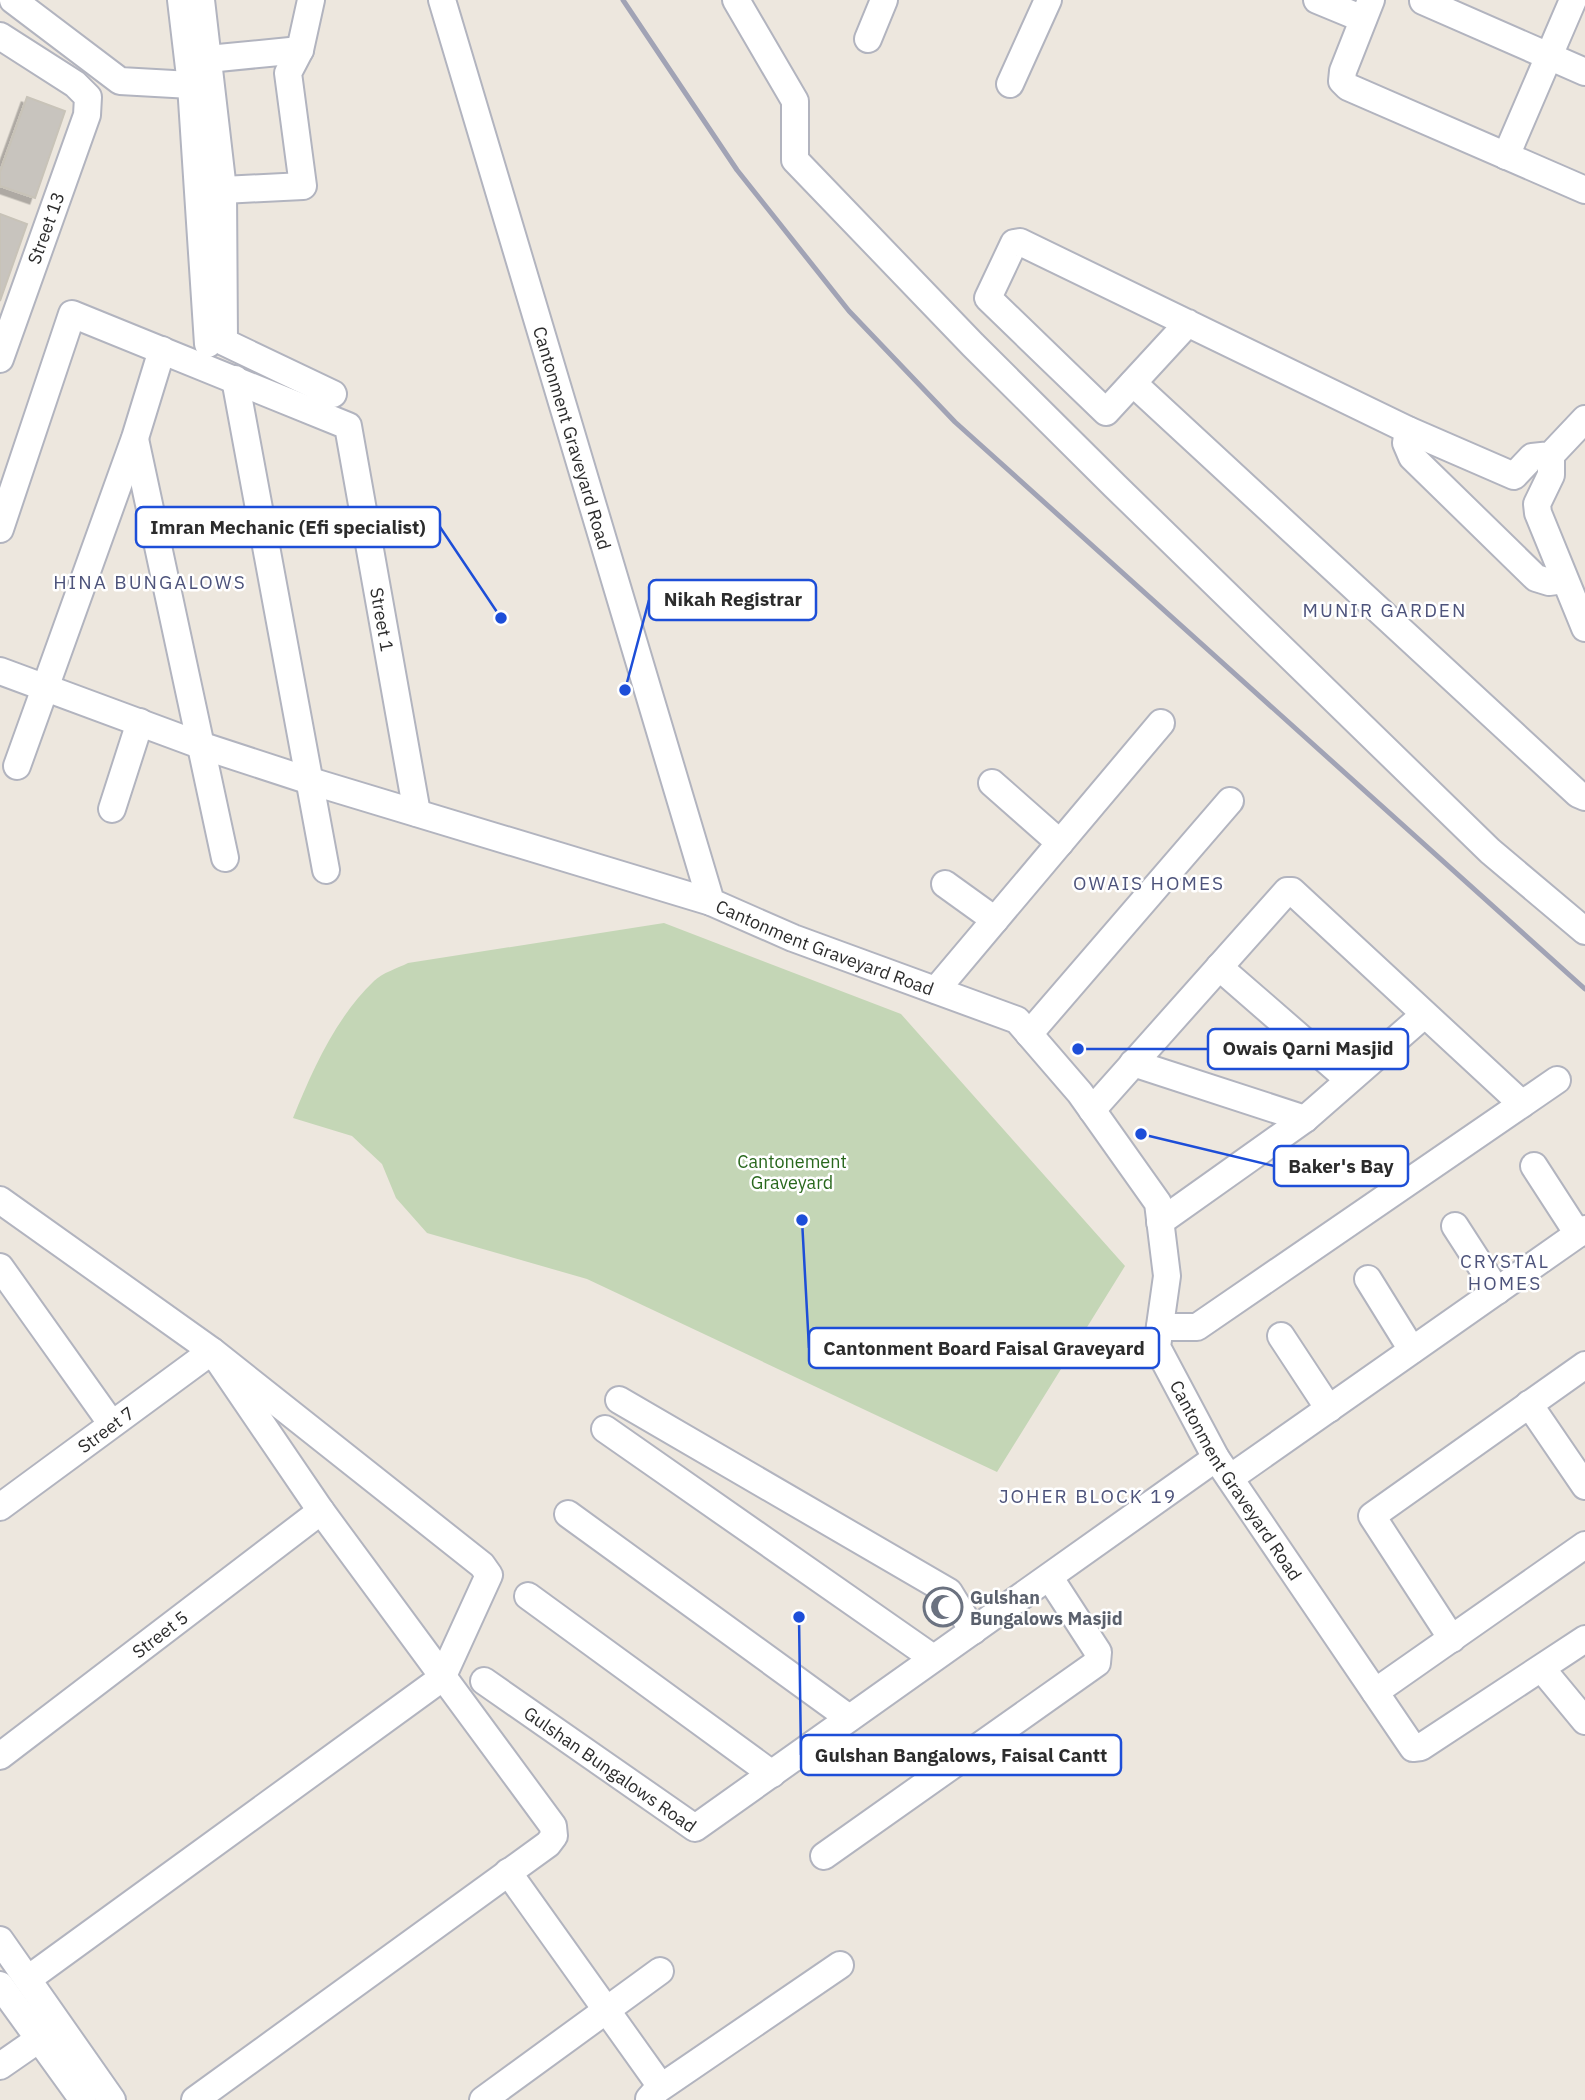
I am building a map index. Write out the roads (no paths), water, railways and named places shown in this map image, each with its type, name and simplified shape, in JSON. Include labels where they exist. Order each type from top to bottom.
[{"type":"street","points":[[13,0],[120,81],[191,85]]},
{"type":"street","points":[[181,0],[191,85],[208,344]]},
{"type":"street","points":[[201,0],[223,190],[224,342],[333,394]]},
{"type":"street","points":[[223,190],[303,186],[288,73],[300,50],[311,0]]},
{"type":"street","name":"Cantonment Graveyard Road","points":[[442,0],[711,902],[793,938],[1017,1020],[1029,1034],[1092,1110],[1158,1203],[1167,1276],[1157,1347],[1223,1468],[1413,1748],[1421,1747],[1542,1669]]},
{"type":"street","points":[[736,0],[795,101],[795,160],[972,345],[1490,851],[1585,931]]},
{"type":"street","points":[[867,39],[884,0]]},
{"type":"street","points":[[1010,84],[1048,0]]},
{"type":"street","points":[[1317,0],[1367,9],[1343,71],[1342,81],[1348,88],[1585,190]]},
{"type":"street","points":[[1506,156],[1573,0]]},
{"type":"street","points":[[1423,1],[1585,72]]},
{"type":"street","name":"Street 13","points":[[0,359],[87,114],[88,97],[75,84],[1,39]]},
{"type":"street","points":[[208,59],[300,50]]},
{"type":"street","points":[[1188,323],[1106,412],[990,301],[989,292],[1014,243],[1020,242],[1188,323],[1408,430],[1514,476],[1531,457],[1573,441]]},
{"type":"street","points":[[0,529],[72,314],[235,379],[307,780],[326,870]]},
{"type":"street","points":[[17,766],[135,438],[162,350]]},
{"type":"street","name":"Street 1","points":[[235,379],[348,426],[417,813]]},
{"type":"street","points":[[1133,383],[1568,785],[1585,797]]},
{"type":"street","points":[[1408,430],[1406,443],[1412,457],[1536,578],[1549,582],[1564,580]]},
{"type":"street","points":[[135,438],[225,858]]},
{"type":"street","points":[[1573,441],[1551,475],[1538,504],[1538,513],[1585,628]]},
{"type":"street","points":[[0,671],[200,745],[307,780],[711,902]]},
{"type":"street","points":[[112,809],[140,722]]},
{"type":"street","points":[[936,990],[1161,723]]},
{"type":"street","points":[[992,783],[1060,843]]},
{"type":"street","points":[[1029,1034],[1230,801]]},
{"type":"street","points":[[945,884],[995,920]]},
{"type":"street","points":[[1092,1110],[1282,894],[1292,891],[1522,1104]]},
{"type":"street","points":[[1219,967],[1349,1080]]},
{"type":"street","points":[[1160,1222],[1305,1119],[1424,1015]]},
{"type":"street","points":[[1133,1063],[1305,1119]]},
{"type":"street","points":[[1160,1327],[1197,1326],[1557,1080]]},
{"type":"street","points":[[1534,1166],[1582,1232]]},
{"type":"street","points":[[0,1200],[212,1351],[482,1565],[489,1575],[488,1583],[442,1678],[28,1979]]},
{"type":"street","points":[[1455,1226],[1497,1291]]},
{"type":"street","name":"Gulshan Bungalows Road","points":[[484,1681],[695,1828],[1049,1578],[1223,1468],[1329,1409],[1582,1232]]},
{"type":"street","points":[[0,1267],[111,1423]]},
{"type":"street","points":[[1368,1279],[1412,1350]]},
{"type":"street","points":[[1282,1336],[1329,1409]]},
{"type":"street","points":[[195,2100],[548,1844],[554,1836],[553,1826],[321,1511],[212,1351]]},
{"type":"street","name":"Street 7","points":[[0,1507],[212,1351]]},
{"type":"street","points":[[1452,1639],[1372,1516],[1530,1404],[1581,1375]]},
{"type":"street","points":[[619,1400],[949,1592],[973,1631]]},
{"type":"street","points":[[1530,1404],[1585,1486]]},
{"type":"street","points":[[605,1429],[933,1658]]},
{"type":"street","name":"Street 5","points":[[0,1756],[321,1511]]},
{"type":"street","points":[[568,1514],[849,1718]]},
{"type":"street","points":[[1375,1692],[1585,1545]]},
{"type":"street","points":[[824,1856],[1097,1663],[1098,1652],[1049,1578]]},
{"type":"street","points":[[528,1596],[772,1774]]},
{"type":"street","points":[[1585,1639],[1542,1669],[1585,1721]]},
{"type":"street","points":[[508,1872],[657,2081],[652,2095]]},
{"type":"street","points":[[0,1940],[112,2100]]},
{"type":"street","points":[[652,2095],[840,1965]]},
{"type":"street","points":[[483,2100],[660,1971]]},
{"type":"street","points":[[0,1985],[83,2100]]},
{"type":"street","points":[[0,2066],[39,2039]]},
{"type":"railway","points":[[623,0],[737,170],[849,311],[955,422],[1585,989]]},
{"type":"place","name":"Imran Mechanic (Efi specialist)","points":[[501,618]]},
{"type":"place","name":"Nikah Registrar","points":[[625,690]]},
{"type":"place","name":"Owais Qarni Masjid","points":[[1078,1049]]},
{"type":"place","name":"Baker's Bay","points":[[1141,1134]]},
{"type":"place","name":"Cantonment Board Faisal Graveyard","points":[[802,1220]]},
{"type":"place","name":"Gulshan Bungalows Masjid","points":[[943,1607]]},
{"type":"place","name":"Gulshan Bangalows, Faisal Cantt","points":[[799,1617]]},
{"type":"district","name":"HINA BUNGALOWS","points":[[150,582]]},
{"type":"district","name":"MUNIR GARDEN","points":[[1385,610]]},
{"type":"district","name":"OWAIS HOMES","points":[[1149,883]]},
{"type":"district","name":"CRYSTAL HOMES","points":[[1505,1272]]},
{"type":"district","name":"JOHER BLOCK 19","points":[[1088,1496]]},
{"type":"park label","name":"Cantonement Graveyard","points":[[792,1171]]}]
